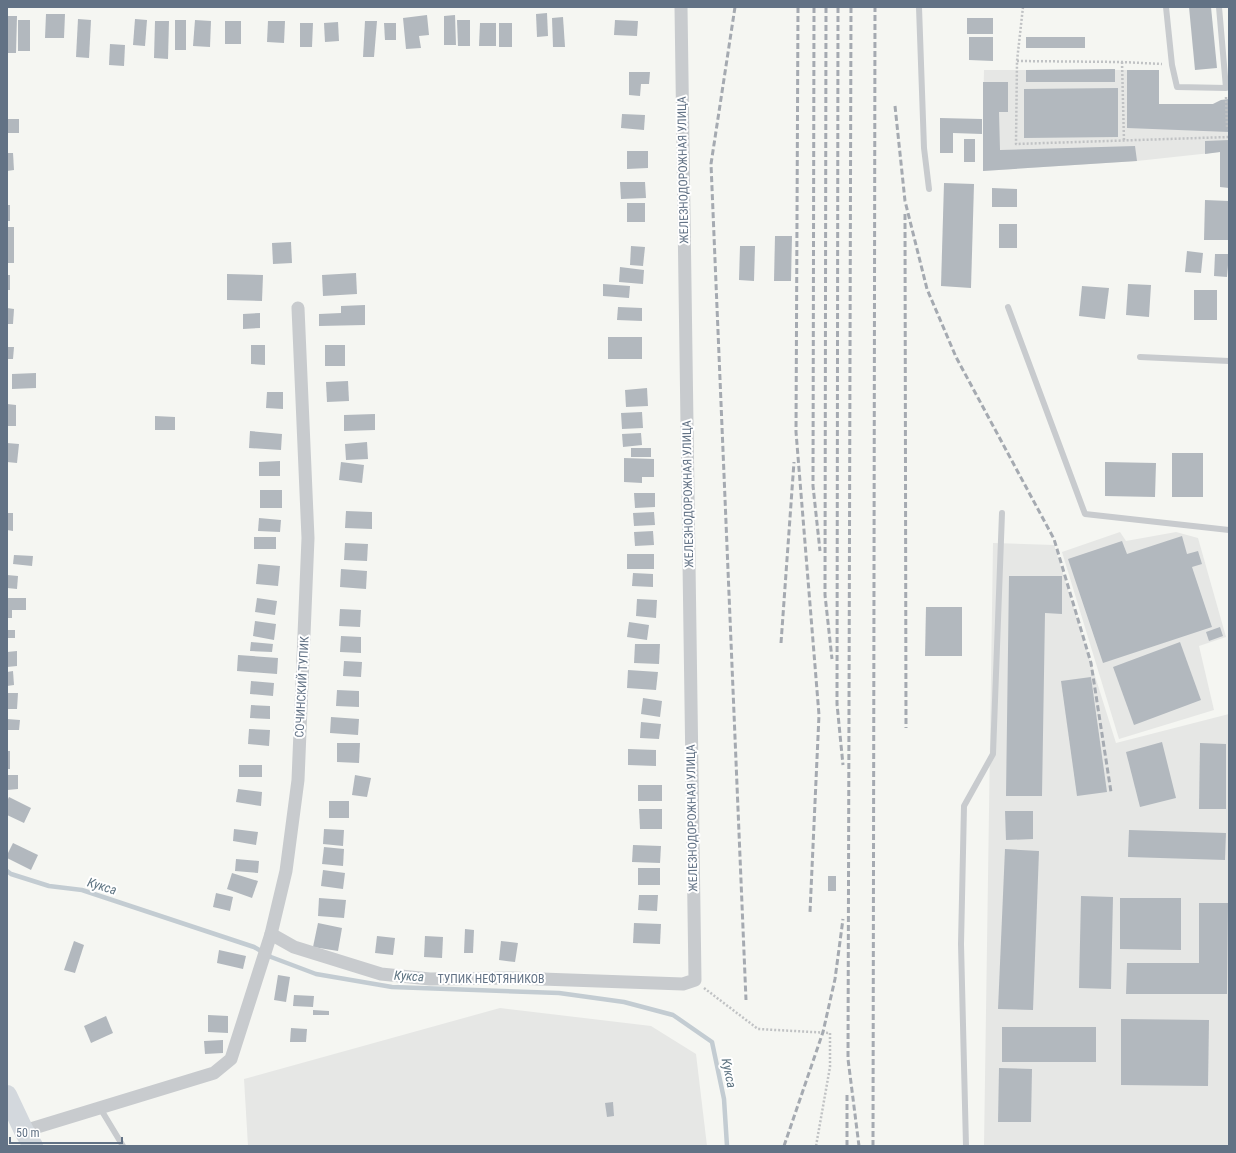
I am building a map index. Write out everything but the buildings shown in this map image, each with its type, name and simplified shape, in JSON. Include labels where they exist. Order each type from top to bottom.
[{"type":"main road","points":[[7,1095],[27,1139]]},
{"type":"street","name":"ЖЕЛЕЗНОДОРОЖНАЯ УЛИЦА","points":[[681,7],[695,980]]},
{"type":"street","name":"СОЧИНСКИЙ ТУПИК","points":[[100,1108],[214,1073],[231,1059],[270,939],[286,871],[298,780],[304,656],[308,538],[298,308]]},
{"type":"street","name":"ТУПИК НЕФТЯНИКОВ","points":[[270,939],[380,974],[388,975],[430,979],[513,978],[683,984],[695,980]]},
{"type":"street","points":[[27,1139],[100,1108]]},
{"type":"lane","points":[[919,7],[924,148],[929,189]]},
{"type":"lane","points":[[1166,7],[1172,65],[1177,87],[1226,88],[1219,7]]},
{"type":"lane","points":[[1008,307],[1085,514],[1229,530]]},
{"type":"lane","points":[[1140,357],[1229,362]]},
{"type":"lane","points":[[966,1146],[961,944],[964,806],[993,754],[1002,513]]},
{"type":"lane","points":[[100,1108],[123,1146]]},
{"type":"path","points":[[1023,7],[1018,61],[1016,144],[1229,137]]},
{"type":"path","points":[[1018,61],[1122,62],[1172,65]]},
{"type":"path","points":[[1122,62],[1124,141]]},
{"type":"path","points":[[1226,88],[1227,128],[1229,129]]},
{"type":"path","points":[[695,980],[758,1029],[830,1033],[830,1067],[816,1146]]},
{"type":"shaded area","points":[[984,70],[1159,70],[1159,104],[1213,104],[1221,100],[1229,99],[1229,188],[1220,152],[1137,161],[983,171]]},
{"type":"shaded area","points":[[1120,532],[1126,541],[1176,532],[1198,538],[1226,637],[1199,646],[1214,710],[1119,739],[1062,552]]},
{"type":"shaded area","points":[[993,543],[1054,545],[1116,743],[1229,714],[1229,1146],[984,1146]]},
{"type":"shaded area","points":[[500,1008],[651,1026],[696,1054],[707,1146],[248,1146],[244,1079]]},
{"type":"waterway","name":"Кукса","points":[[7,871],[11,874],[49,886],[82,890],[254,947],[271,957],[316,974],[392,987],[559,993],[624,1002],[673,1015],[712,1042],[724,1099],[727,1146]]},
{"type":"railway","points":[[735,7],[711,164],[746,1000]]},
{"type":"railway","points":[[798,7],[796,432],[819,715],[810,912]]},
{"type":"railway","points":[[814,7],[813,486],[820,551]]},
{"type":"railway","points":[[826,7],[825,595],[832,659]]},
{"type":"railway","points":[[838,7],[837,704],[843,765]]},
{"type":"railway","points":[[851,7],[848,1059],[859,1146]]},
{"type":"railway","points":[[873,1146],[875,7]]},
{"type":"railway","points":[[895,106],[905,201],[927,289],[956,357],[1054,539],[1091,663],[1111,792]]},
{"type":"railway","points":[[905,214],[906,728]]},
{"type":"railway","points":[[781,643],[794,462]]},
{"type":"railway","points":[[784,1146],[823,1032],[835,979],[843,919]]},
{"type":"railway","points":[[847,1094],[847,1146]]}]
